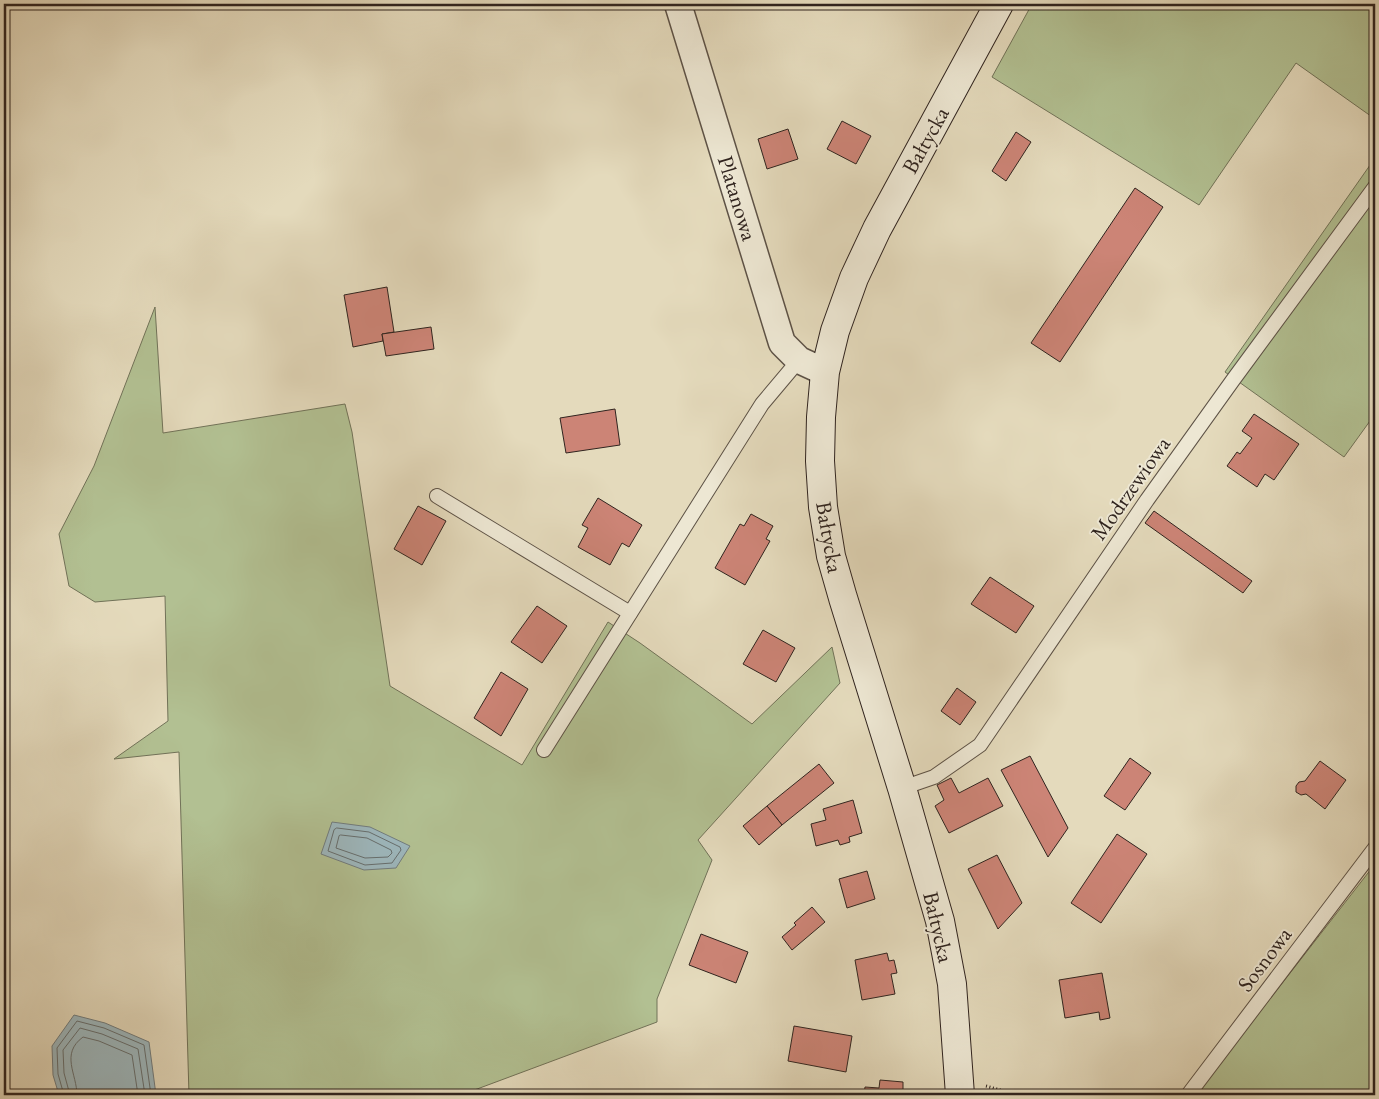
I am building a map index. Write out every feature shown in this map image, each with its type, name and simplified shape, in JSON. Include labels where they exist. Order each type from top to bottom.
[{"type":"street","name":"Platanowa","points":[[678,4],[782,343],[799,360],[825,372]]},
{"type":"street","name":"Bałtycka","points":[[960,1095],[952,984],[940,921],[902,788],[831,556],[823,507],[820,461],[821,416],[825,372],[835,331],[854,278],[877,229],[999,4]]},
{"type":"lane","name":"Modrzewiowa","points":[[902,788],[934,777],[980,744],[1158,484],[1375,187]]},
{"type":"lane","points":[[544,750],[762,404],[799,360]]},
{"type":"lane","points":[[437,496],[630,613]]},
{"type":"lane","name":"Sosnowa","points":[[1188,1095],[1375,848]]},
{"type":"green space","points":[[1032,4],[1375,4],[1375,119],[1296,63],[1199,205],[992,77]]},
{"type":"green space","points":[[1375,158],[1375,414],[1344,457],[1225,372]]},
{"type":"green space","points":[[155,307],[163,433],[345,404],[352,432],[390,686],[522,765],[608,622],[752,724],[832,647],[840,683],[698,840],[712,860],[657,999],[657,1022],[461,1095],[189,1095],[179,752],[114,759],[168,721],[165,596],[95,602],[69,586],[59,534],[94,466]]},
{"type":"green space","points":[[1375,864],[1375,1095],[1195,1095]]},
{"type":"water","points":[[332,822],[370,827],[410,846],[396,868],[364,870],[321,854]]},
{"type":"water","points":[[74,1015],[105,1023],[149,1042],[156,1095],[59,1095],[53,1075],[52,1046]]},
{"type":"building","points":[[842,121],[871,136],[856,164],[827,149]]},
{"type":"building","points":[[788,129],[798,159],[767,169],[758,139]]},
{"type":"building","points":[[1016,132],[1031,142],[1006,181],[992,171]]},
{"type":"building","points":[[1135,188],[1163,207],[1060,362],[1031,343]]},
{"type":"building","points":[[387,287],[394,332],[382,334],[383,341],[353,347],[344,295]]},
{"type":"building","points":[[431,327],[434,349],[386,356],[382,334]]},
{"type":"building","points":[[615,409],[620,445],[566,453],[560,418]]},
{"type":"building","points":[[1254,414],[1299,444],[1274,480],[1265,474],[1257,487],[1227,466],[1237,452],[1240,454],[1252,438],[1242,431]]},
{"type":"building","points":[[598,498],[642,525],[629,547],[622,543],[610,565],[578,547],[588,528],[582,525]]},
{"type":"building","points":[[418,506],[446,521],[422,565],[394,549]]},
{"type":"building","points":[[1154,511],[1252,581],[1243,593],[1145,523]]},
{"type":"building","points":[[751,514],[773,526],[766,539],[770,541],[745,585],[715,568],[740,524],[744,526]]},
{"type":"building","points":[[990,577],[1034,606],[1016,633],[971,604]]},
{"type":"building","points":[[537,606],[567,626],[542,663],[511,642]]},
{"type":"building","points":[[763,630],[795,648],[776,682],[743,664]]},
{"type":"building","points":[[501,672],[528,689],[501,736],[474,718]]},
{"type":"building","points":[[957,688],[976,702],[960,725],[941,711]]},
{"type":"building","points":[[1030,756],[1068,828],[1048,857],[1001,770]]},
{"type":"building","points":[[1130,758],[1151,773],[1125,810],[1104,796]]},
{"type":"building","points":[[1320,761],[1346,780],[1325,809],[1306,794],[1301,795],[1296,792],[1296,786],[1299,782],[1305,781]]},
{"type":"building","points":[[819,764],[834,783],[782,825],[767,806]]},
{"type":"building","points":[[951,778],[959,793],[988,778],[1003,806],[949,833],[935,806],[944,800],[937,785]]},
{"type":"building","points":[[853,800],[862,833],[849,837],[850,842],[840,845],[838,840],[816,846],[811,824],[826,820],[823,809]]},
{"type":"building","points":[[767,806],[782,825],[759,845],[743,826]]},
{"type":"building","points":[[1117,834],[1147,854],[1101,923],[1071,903]]},
{"type":"building","points":[[997,855],[1022,903],[998,929],[968,869]]},
{"type":"building","points":[[867,871],[875,899],[847,908],[839,879]]},
{"type":"building","points":[[812,907],[825,922],[792,950],[782,937]]},
{"type":"building","points":[[701,934],[748,952],[736,983],[689,965]]},
{"type":"building","points":[[887,953],[889,961],[894,960],[897,973],[891,974],[895,994],[862,1000],[855,960]]},
{"type":"building","points":[[1102,973],[1110,1018],[1100,1020],[1099,1012],[1065,1018],[1059,980]]},
{"type":"building","points":[[794,1026],[852,1036],[846,1072],[788,1061]]},
{"type":"building","points":[[880,1080],[903,1082],[905,1095],[864,1095],[865,1087],[879,1088]]}]
